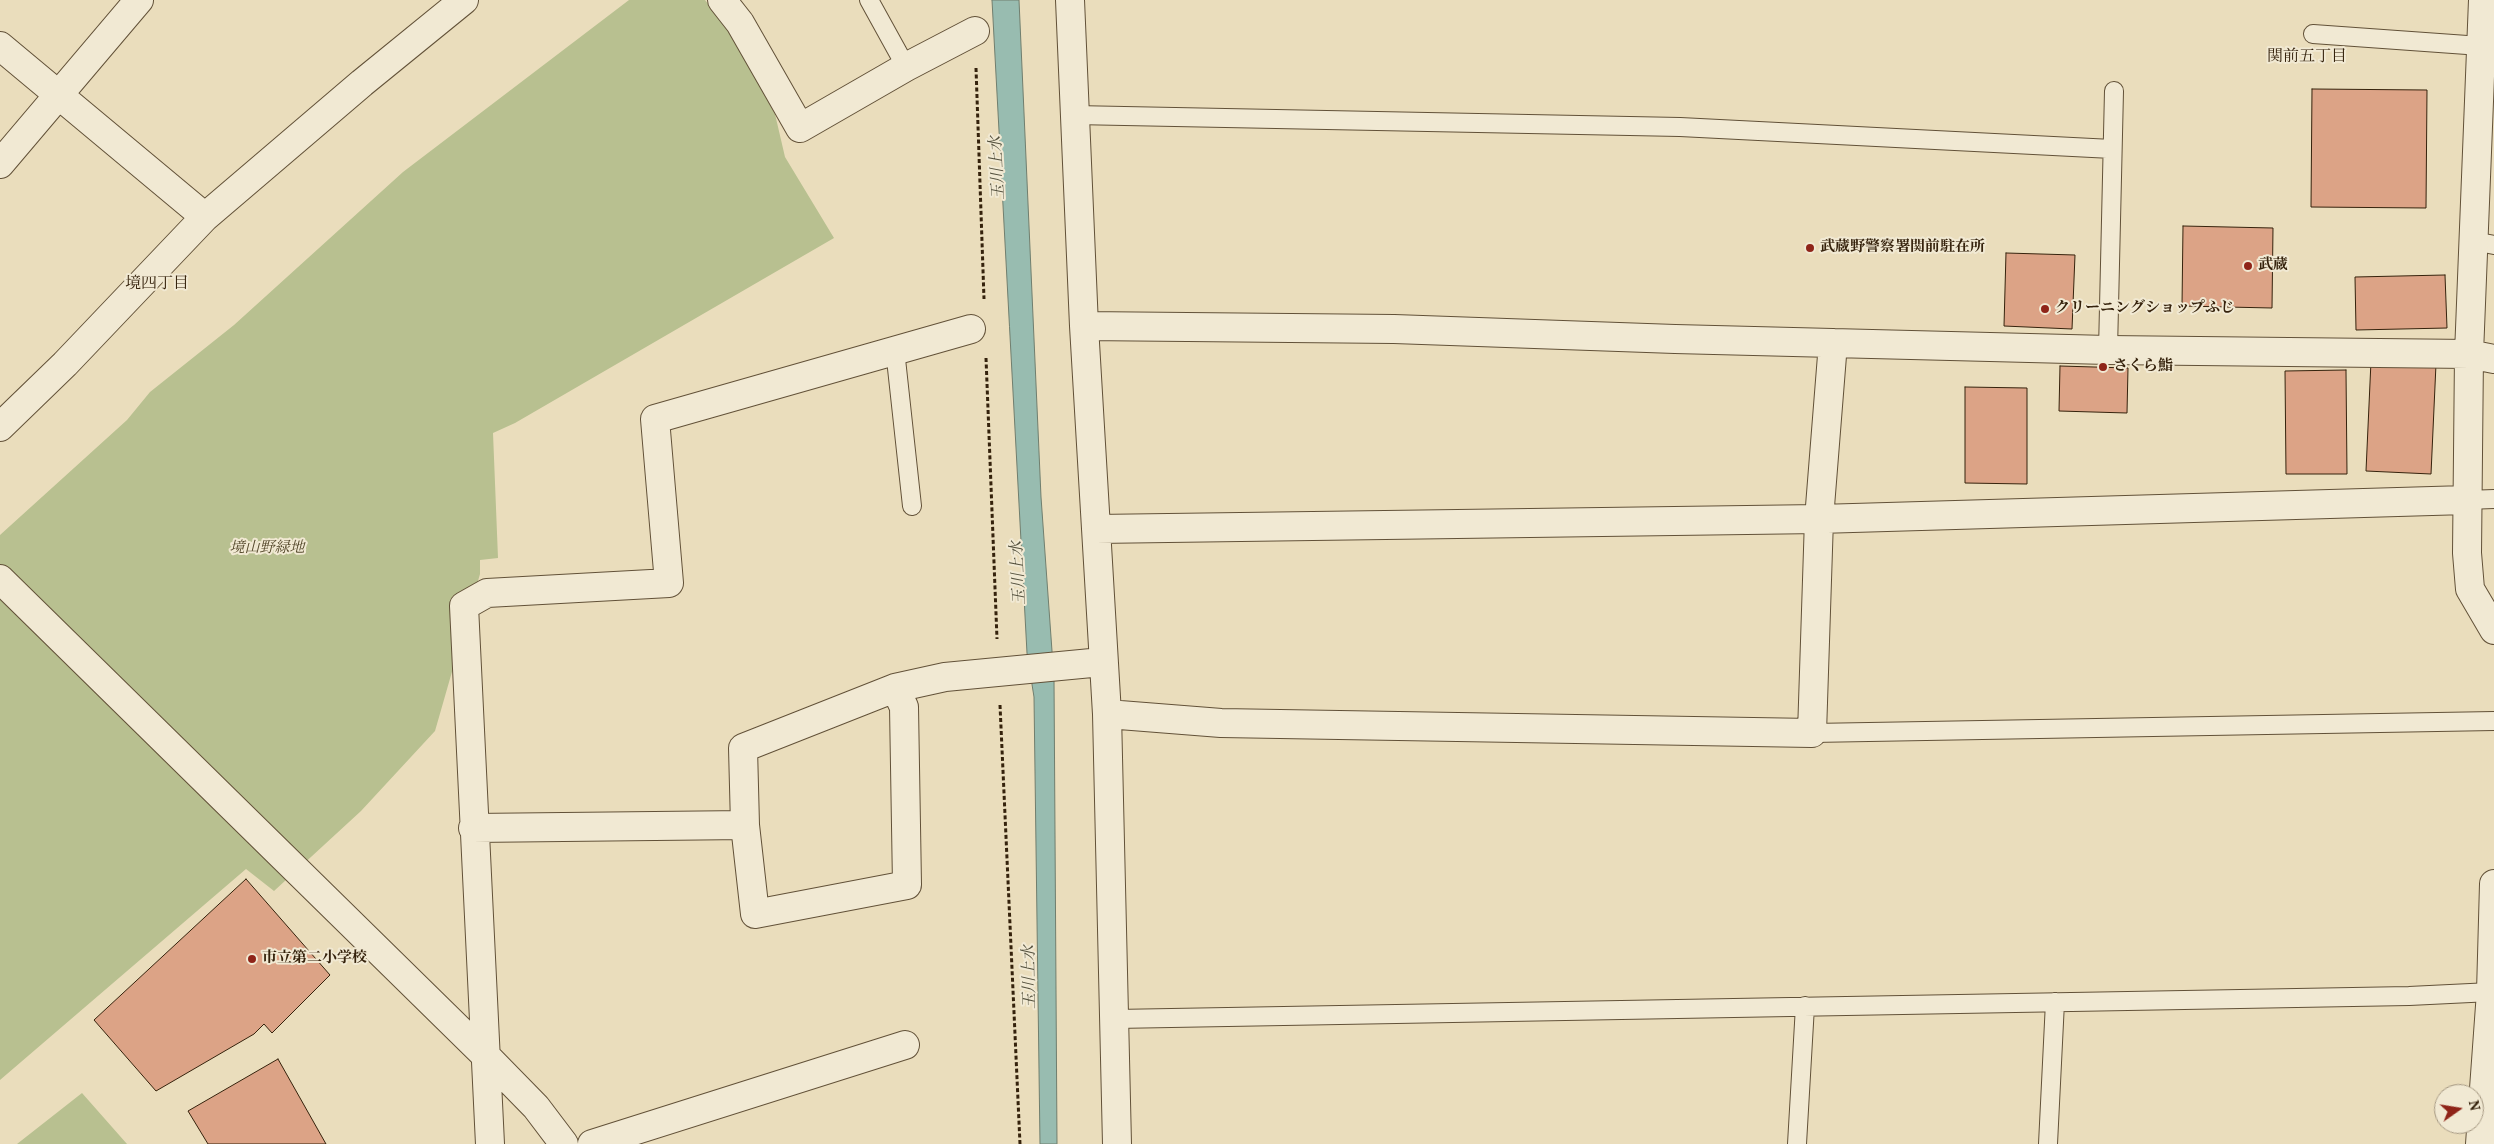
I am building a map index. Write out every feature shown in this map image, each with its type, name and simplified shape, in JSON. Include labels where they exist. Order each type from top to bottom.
[{"type":"street","points":[[0,164],[139,0]]},
{"type":"street","points":[[0,427],[65,364],[205,217],[362,83],[464,0]]},
{"type":"street","points":[[722,0],[740,23],[800,128],[906,67],[975,31]]},
{"type":"street","points":[[1070,0],[1084,326],[1102,662],[1107,714],[1117,1144]]},
{"type":"street","points":[[2483,0],[2481,46],[2484,243],[2481,357],[2466,500],[2470,589],[2494,630]]},
{"type":"street","points":[[0,46],[205,217]]},
{"type":"street","points":[[490,1144],[488,1058],[473,828],[464,606],[487,593],[669,583],[655,419],[895,350],[978,318]]},
{"type":"street","points":[[1084,326],[1394,329],[1833,343],[2481,357]]},
{"type":"street","points":[[1107,714],[1221,723],[1812,734],[1819,519],[1833,343]]},
{"type":"street","points":[[1096,529],[1819,519],[2466,500]]},
{"type":"street","points":[[0,579],[488,1058],[536,1107],[564,1144]]},
{"type":"street","points":[[895,688],[904,707],[908,885],[755,914],[745,825],[743,748],[895,688],[945,677],[1102,662]]},
{"type":"street","points":[[473,828],[745,825]]},
{"type":"street","points":[[2480,1144],[2491,992],[2494,884]]},
{"type":"street","points":[[592,1144],[905,1045]]},
{"type":"lane","points":[[869,0],[906,67]]},
{"type":"lane","points":[[2313,34],[2481,46]]},
{"type":"lane","points":[[2108,350],[2114,91]]},
{"type":"lane","points":[[1074,115],[1680,128],[2112,149]]},
{"type":"lane","points":[[895,350],[912,506]]},
{"type":"lane","points":[[2466,500],[2494,499]]},
{"type":"lane","points":[[1812,734],[2494,721]]},
{"type":"lane","points":[[1115,1019],[2409,996],[2491,992]]},
{"type":"lane","points":[[2048,1144],[2055,1002]]},
{"type":"lane","points":[[1797,1144],[1805,1006]]},
{"type":"path","points":[[975,31],[978,318]]},
{"type":"path","points":[[986,357],[1010,671],[1020,1144]]},
{"type":"green space","name":"境山野緑地","points":[[629,0],[705,0],[727,27],[775,114],[785,157],[834,238],[515,423],[493,433],[498,558],[480,560],[480,574],[435,731],[361,811],[274,891],[246,869],[0,1080],[0,589],[10,575],[0,565],[0,535],[127,420],[150,392],[234,325],[403,172]]},
{"type":"green space","points":[[82,1093],[127,1144],[17,1144]]},
{"type":"water","points":[[992,0],[1019,0],[1041,497],[1054,679],[1057,1144],[1040,1144],[1034,697],[1027,653]]},
{"type":"building","points":[[2312,89],[2427,90],[2426,208],[2311,207]]},
{"type":"building","points":[[2183,226],[2273,228],[2272,308],[2182,306]]},
{"type":"building","points":[[2006,253],[2075,255],[2072,329],[2004,326]]},
{"type":"building","points":[[2445,275],[2447,328],[2356,330],[2355,277]]},
{"type":"building","points":[[2371,361],[2436,364],[2431,474],[2366,471]]},
{"type":"building","points":[[2060,366],[2128,368],[2127,413],[2059,411]]},
{"type":"building","points":[[2346,370],[2347,474],[2286,474],[2285,371]]},
{"type":"building","points":[[1965,387],[2027,388],[2027,484],[1965,483]]},
{"type":"building","points":[[246,879],[330,975],[272,1033],[264,1024],[254,1034],[156,1091],[94,1020]]},
{"type":"building","points":[[278,1059],[326,1144],[208,1144],[188,1111]]},
{"type":"place","name":"武蔵野警察署関前駐在所","points":[[1810,248]]},
{"type":"place","name":"武蔵","points":[[2248,266]]},
{"type":"place","name":"クリーニングショップふじ","points":[[2045,309]]},
{"type":"place","name":"さくら鮨","points":[[2103,367]]},
{"type":"place","name":"市立第二小学校","points":[[252,959]]},
{"type":"district","name":"関前五丁目","points":[[2307,58]]},
{"type":"district","name":"境四丁目","points":[[157,285]]},
{"type":"water label","name":"玉川上水","points":[[999,168]]},
{"type":"water label","name":"玉川上水","points":[[1020,573]]},
{"type":"water label","name":"玉川上水","points":[[1031,977]]}]
